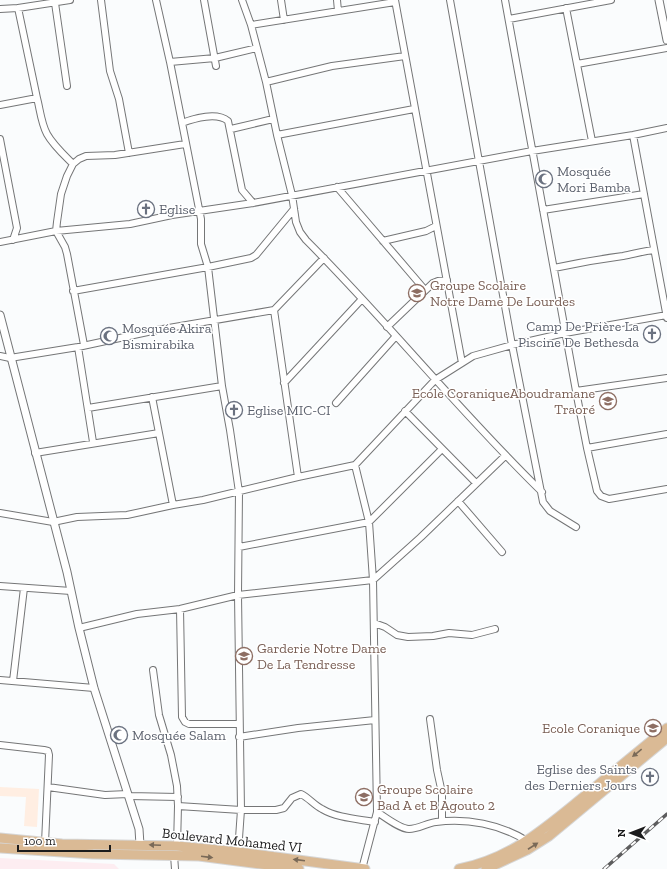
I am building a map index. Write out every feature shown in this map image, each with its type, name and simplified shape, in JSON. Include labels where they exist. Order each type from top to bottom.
[{"type":"main road","points":[[459,869],[504,854],[544,830],[667,728]]},
{"type":"main road","points":[[486,869],[526,850],[549,836],[667,738]]},
{"type":"main road","name":"Boulevard Mohamed VI","points":[[0,838],[139,850],[174,855],[199,856],[300,869]]},
{"type":"main road","name":"Boulevard Mohamed VI","points":[[0,848],[64,853],[139,850],[177,846],[238,852],[364,869]]},
{"type":"street","points":[[0,10],[70,0]]},
{"type":"street","points":[[101,0],[110,71],[119,99],[129,153]]},
{"type":"street","points":[[156,0],[170,62],[201,219],[201,244],[208,267],[222,386],[230,424],[239,492],[238,595],[241,810],[238,852]]},
{"type":"street","points":[[204,0],[216,66]]},
{"type":"street","points":[[242,0],[251,25],[266,82],[276,135],[292,195],[296,222],[300,232],[505,456],[542,492]]},
{"type":"street","points":[[281,0],[284,20]]},
{"type":"street","points":[[337,0],[338,11]]},
{"type":"street","points":[[450,0],[478,162],[543,502],[550,512],[576,527]]},
{"type":"street","points":[[505,0],[586,448],[597,491],[601,496],[609,499],[667,489]]},
{"type":"street","points":[[509,19],[611,0]]},
{"type":"street","points":[[659,0],[665,12],[667,40]]},
{"type":"street","points":[[251,25],[395,1],[462,363]]},
{"type":"street","points":[[55,3],[67,86]]},
{"type":"street","points":[[18,8],[46,133],[52,142],[74,164]]},
{"type":"street","points":[[566,8],[592,142]]},
{"type":"street","points":[[170,62],[215,58],[257,48]]},
{"type":"street","points":[[578,64],[667,48]]},
{"type":"street","points":[[266,82],[332,66],[405,56]]},
{"type":"street","points":[[0,105],[38,98]]},
{"type":"street","points":[[276,135],[414,109]]},
{"type":"street","points":[[182,123],[192,119],[220,117],[228,121],[231,129],[242,190],[253,203]]},
{"type":"street","points":[[231,129],[273,119]]},
{"type":"street","points":[[0,242],[56,231],[130,224],[199,210],[253,203],[426,170],[667,128]]},
{"type":"street","points":[[0,513],[53,522],[77,517],[127,515],[195,502],[298,476],[355,465],[435,380],[462,363],[482,353],[565,333],[667,316],[633,135]]},
{"type":"street","points":[[0,139],[17,228],[13,240]]},
{"type":"street","points":[[93,442],[74,291],[65,247],[56,231],[61,194],[67,176],[74,164],[79,159],[86,156],[129,153],[185,144]]},
{"type":"street","points":[[337,187],[425,290]]},
{"type":"street","points":[[543,210],[644,194]]},
{"type":"street","points":[[74,291],[251,258],[256,255],[294,209]]},
{"type":"street","points":[[383,241],[426,231],[436,226]]},
{"type":"street","points":[[554,268],[654,250]]},
{"type":"street","points":[[0,356],[10,358],[274,310],[324,258]]},
{"type":"street","points":[[387,327],[433,283],[447,280]]},
{"type":"street","points":[[284,383],[362,299]]},
{"type":"street","points":[[274,310],[298,476]]},
{"type":"street","points":[[0,315],[94,688],[139,830],[139,850]]},
{"type":"street","points":[[336,403],[396,336]]},
{"type":"street","points":[[576,391],[667,378]]},
{"type":"street","points":[[88,408],[222,386]]},
{"type":"street","points":[[152,397],[173,505]]},
{"type":"street","points":[[405,411],[476,483]]},
{"type":"street","points":[[35,453],[93,442],[159,433]]},
{"type":"street","points":[[586,448],[667,434]]},
{"type":"street","points":[[239,547],[369,522],[442,449]]},
{"type":"street","points":[[79,628],[137,614],[180,609],[238,595],[373,580],[505,456]]},
{"type":"street","points":[[355,465],[369,522],[374,623],[377,812],[364,869]]},
{"type":"street","points":[[458,501],[502,552]]},
{"type":"street","points":[[0,586],[71,592]]},
{"type":"street","points":[[13,681],[24,588]]},
{"type":"street","points":[[180,609],[182,717],[185,722],[189,724],[239,724]]},
{"type":"street","points":[[374,623],[397,634],[408,637],[432,636],[449,633],[472,634],[495,629]]},
{"type":"street","points":[[152,670],[159,715],[174,769],[178,797],[177,846]]},
{"type":"street","points":[[0,680],[94,688]]},
{"type":"street","points":[[430,719],[437,770],[442,793],[442,821]]},
{"type":"street","points":[[239,737],[298,728],[375,720]]},
{"type":"street","points":[[0,745],[48,751],[45,842]]},
{"type":"street","points":[[48,787],[105,795],[178,797]]},
{"type":"street","points":[[178,806],[241,810],[276,810],[284,808],[292,798],[301,794],[327,812],[353,819],[375,822]]},
{"type":"street","points":[[377,812],[403,828],[408,829],[442,821],[463,820],[480,823],[514,833],[527,841]]},
{"type":"street","points":[[174,855],[175,869]]},
{"type":"shaded area","points":[[0,787],[39,789],[37,827],[24,826],[26,797],[0,796]]},
{"type":"shaded area","points":[[0,858],[114,864],[119,869],[0,869]]},
{"type":"railway","points":[[604,869],[667,814]]},
{"type":"place","name":"Mosquée Mori Bamba","points":[[544,179]]},
{"type":"place","name":"Eglise","points":[[146,209]]},
{"type":"place","name":"Groupe Scolaire Notre Dame De Lourdes","points":[[417,293]]},
{"type":"place","name":"Camp De Prière La Piscine De Bethesda","points":[[652,334]]},
{"type":"place","name":"Mosquée Akira Bismirabika","points":[[109,336]]},
{"type":"place","name":"Ecole CoraniqueAboudramane Traoré","points":[[608,401]]},
{"type":"place","name":"Eglise MIC-CI","points":[[234,410]]},
{"type":"place","name":"Garderie Notre Dame De La Tendresse","points":[[244,656]]},
{"type":"place","name":"Ecole Coranique","points":[[653,728]]},
{"type":"place","name":"Mosquée Salam","points":[[119,735]]},
{"type":"place","name":"Eglise des Saints des Derniers Jours","points":[[650,777]]},
{"type":"place","name":"Groupe Scolaire Bad A et B Agouto 2","points":[[364,797]]}]
